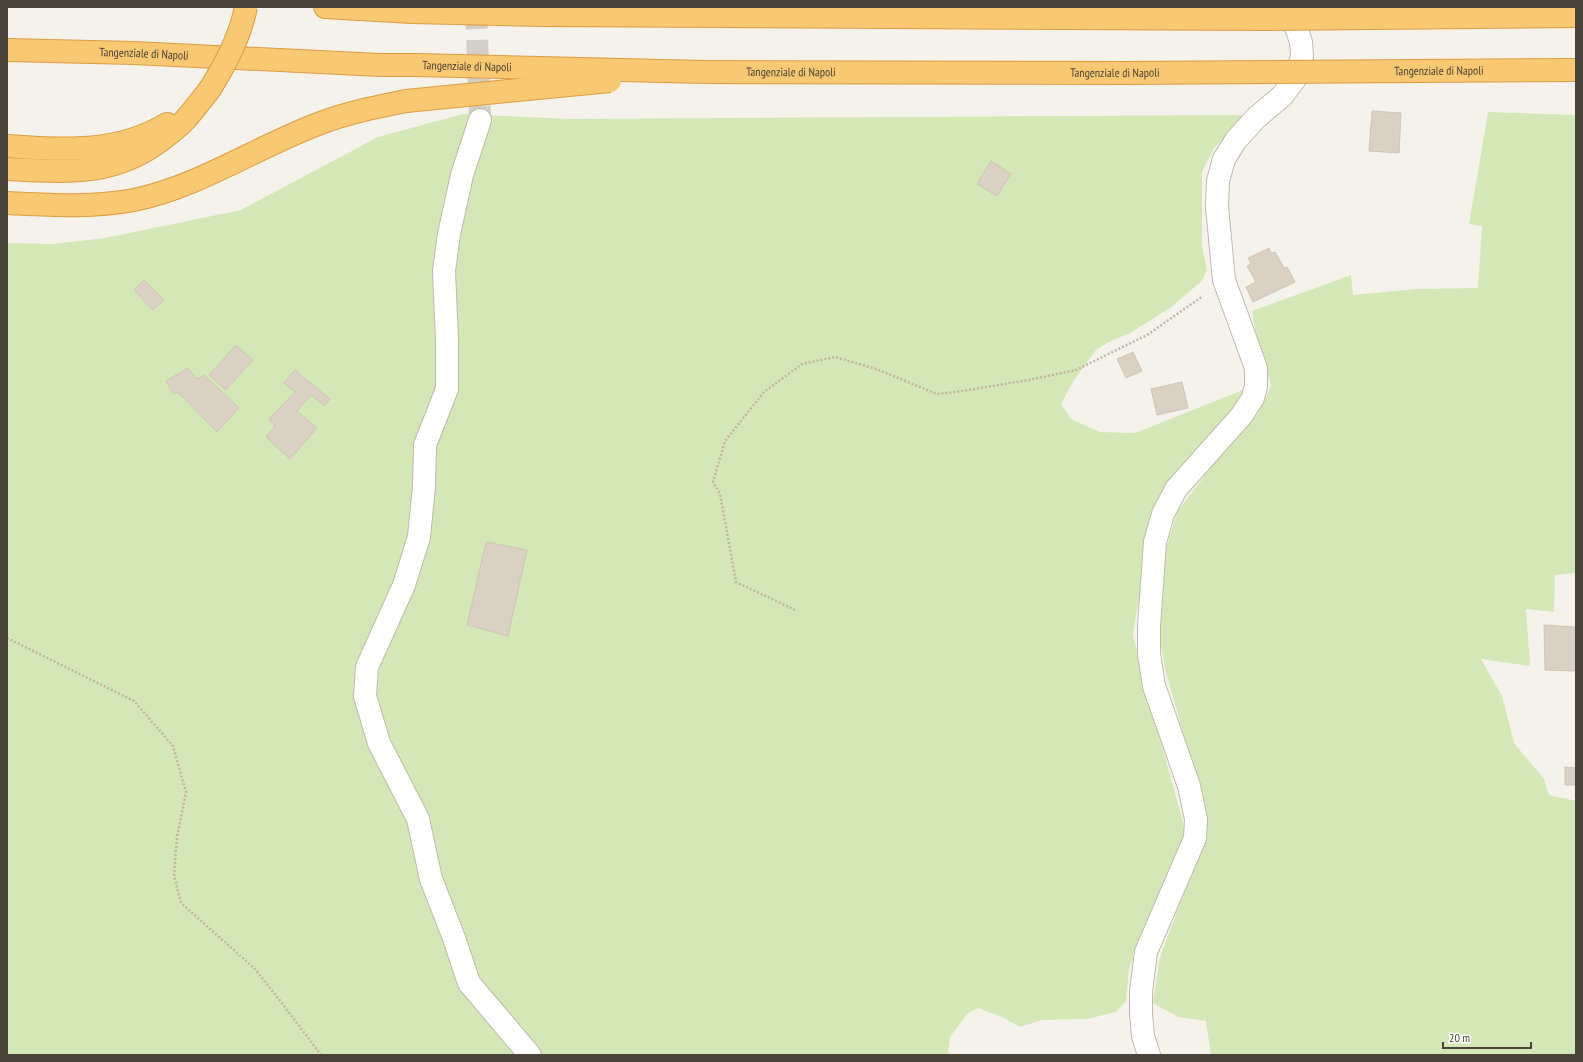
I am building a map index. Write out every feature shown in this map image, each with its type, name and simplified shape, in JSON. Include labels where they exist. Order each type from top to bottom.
[{"type":"highway","points":[[7,169],[67,172],[100,168],[128,161],[150,150],[185,121],[210,89],[222,71],[235,44],[244,20],[246,7]]},
{"type":"highway","points":[[325,7],[412,12],[680,16],[1261,19],[1576,16]]},
{"type":"highway","points":[[616,7],[680,16]]},
{"type":"highway","name":"Tangenziale di Napoli","points":[[7,50],[380,65],[705,72],[1126,73],[1576,70]]},
{"type":"highway","points":[[7,203],[76,206],[134,199],[164,191],[194,180],[318,124],[354,112],[406,101],[705,72]]},
{"type":"highway","points":[[7,146],[71,150],[121,143],[141,137],[184,114],[210,89]]},
{"type":"street","points":[[1149,1055],[1143,1036],[1141,1014],[1141,991],[1146,952],[1195,838],[1196,819],[1189,786],[1154,686],[1149,654],[1149,626],[1155,542],[1163,514],[1176,489],[1242,415],[1253,398],[1256,386],[1256,368],[1224,280],[1217,207],[1218,181],[1224,159],[1236,140],[1256,118],[1282,96],[1295,79],[1302,56],[1301,42],[1296,27],[1283,12],[1275,7]]},
{"type":"street","points":[[480,120],[462,175],[449,234],[444,270],[447,340],[447,389],[425,445],[424,486],[419,537],[404,585],[367,667],[365,696],[379,742],[418,819],[431,879],[454,938],[469,983],[530,1055]]},
{"type":"path","points":[[795,610],[736,582],[720,494],[713,482],[726,441],[764,392],[802,364],[835,357],[876,369],[937,394],[1029,380],[1076,370],[1148,335],[1224,280]]},
{"type":"path","points":[[7,638],[134,701],[173,746],[186,792],[177,837],[174,876],[181,903],[254,968],[321,1055]]},
{"type":"green space","points":[[1488,112],[1576,115],[1576,573],[1555,575],[1554,612],[1526,609],[1530,666],[1481,659],[1502,696],[1514,743],[1544,779],[1549,795],[1576,801],[1576,1055],[1211,1055],[1206,1021],[1178,1017],[1153,1003],[1160,957],[1204,840],[1194,771],[1165,669],[1159,632],[1164,555],[1177,512],[1212,466],[1258,414],[1271,386],[1256,334],[1252,311],[1351,275],[1353,295],[1416,289],[1478,288],[1482,226],[1469,224]]},
{"type":"green space","points":[[463,114],[569,119],[1245,115],[1214,148],[1202,172],[1202,245],[1207,270],[1202,281],[1170,308],[1130,333],[1109,342],[1096,350],[1074,380],[1061,404],[1071,419],[1100,432],[1135,433],[1243,390],[1245,397],[1165,486],[1150,529],[1133,635],[1182,818],[1185,837],[1129,968],[1126,1001],[1116,1012],[1087,1019],[1042,1020],[1020,1027],[1004,1018],[978,1008],[968,1013],[950,1037],[948,1052],[951,1055],[7,1055],[7,243],[52,244],[105,238],[241,210],[378,137]]},
{"type":"building","points":[[1372,111],[1401,113],[1399,153],[1369,151]]},
{"type":"building","points":[[991,161],[1011,174],[997,196],[977,184]]},
{"type":"building","points":[[1269,248],[1271,253],[1275,252],[1284,268],[1287,267],[1295,282],[1253,302],[1246,287],[1256,282],[1247,266],[1251,264],[1248,258]]},
{"type":"building","points":[[144,280],[164,300],[153,310],[134,290]]},
{"type":"building","points":[[236,345],[253,360],[226,390],[209,375]]},
{"type":"building","points":[[1133,352],[1142,371],[1126,378],[1117,359]]},
{"type":"building","points":[[188,368],[197,379],[204,375],[239,408],[217,432],[178,392],[173,394],[166,381]]},
{"type":"building","points":[[295,370],[330,399],[324,406],[311,395],[297,411],[317,428],[290,459],[266,437],[275,426],[269,419],[295,392],[284,383]]},
{"type":"building","points":[[1182,382],[1188,408],[1157,415],[1151,389]]},
{"type":"building","points":[[486,542],[527,550],[508,636],[467,625]]},
{"type":"building","points":[[1544,625],[1575,627],[1576,671],[1545,670]]},
{"type":"building","points":[[1565,767],[1576,768],[1576,785],[1565,785]]},
{"type":"tunnel","points":[[476,7],[480,120]]}]
